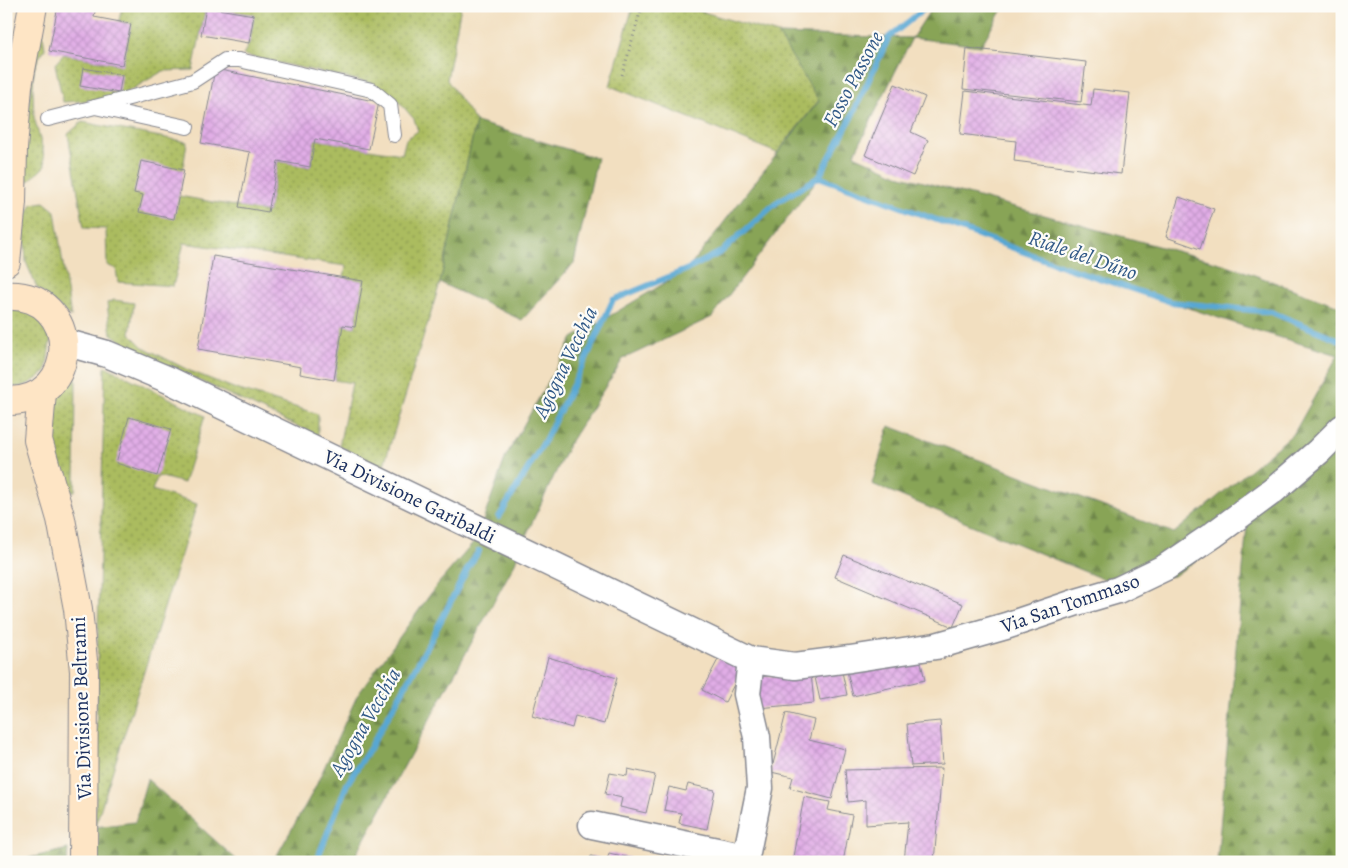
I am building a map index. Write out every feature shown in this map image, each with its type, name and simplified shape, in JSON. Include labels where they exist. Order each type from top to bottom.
[{"type":"street","points":[[6,262],[12,202],[13,149],[18,86],[33,6]]},
{"type":"street","points":[[12,202],[18,269],[26,287],[37,302]]},
{"type":"street","points":[[6,296],[21,296],[37,302],[47,309],[55,318],[64,342],[64,357],[60,370],[51,384],[42,392],[26,399],[6,402]]},
{"type":"street","name":"Via Divisione Garibaldi","points":[[64,342],[107,354],[169,380],[751,660]]},
{"type":"street","name":"Via Divisione Beltrami","points":[[42,392],[38,440],[61,520],[78,609],[84,672],[83,862]]},
{"type":"street","name":"Via Divisione Beltrami","points":[[6,402],[38,440]]},
{"type":"street","name":"Via San Tommaso","points":[[751,660],[795,666],[936,646],[1118,590],[1166,567],[1213,535],[1274,490],[1342,428]]},
{"type":"street","points":[[592,825],[745,859],[760,788],[757,737],[747,694],[751,660]]},
{"type":"lane","points":[[48,119],[193,81],[225,60],[239,60],[372,90],[390,105],[394,135]]},
{"type":"lane","points":[[95,106],[188,127]]},
{"type":"path","points":[[622,75],[642,6]]},
{"type":"green space","points":[[122,6],[461,6],[447,80],[476,122],[440,283],[383,468],[339,446],[352,383],[334,380],[343,325],[355,327],[363,281],[344,278],[346,266],[184,243],[173,286],[118,282],[116,269],[107,265],[106,229],[84,228],[68,134],[82,122],[187,142],[179,196],[268,212],[278,161],[310,167],[315,139],[402,154],[406,139],[418,131],[414,119],[400,103],[371,83],[243,55],[249,43],[254,15],[206,7],[193,70],[163,71],[124,94],[99,100],[63,102],[55,64],[64,54],[122,65],[131,24],[119,21]]},
{"type":"green space","points":[[633,6],[683,6],[778,34],[819,100],[777,153],[610,86]]},
{"type":"green space","points":[[933,6],[1004,6],[981,46],[912,38]]},
{"type":"green space","points":[[40,13],[45,49],[38,59],[34,70],[33,89],[34,117],[43,150],[45,166],[30,180],[22,183],[22,158]]},
{"type":"green space","points":[[778,34],[912,38],[854,155],[898,175],[1227,265],[1342,307],[1342,862],[1217,862],[1247,524],[1174,576],[1105,580],[872,484],[889,426],[1174,533],[1294,433],[1338,355],[1252,329],[1065,267],[819,177],[712,317],[623,359],[569,444],[515,563],[352,862],[273,862],[314,790],[357,696],[437,585],[476,540],[506,456],[573,338],[688,269],[819,101]]},
{"type":"green space","points":[[476,122],[597,158],[574,263],[522,320],[440,283]]},
{"type":"green space","points":[[44,202],[55,211],[71,317],[37,288],[26,262],[24,231],[26,216],[32,204]]},
{"type":"green space","points":[[114,300],[134,303],[130,334],[143,347],[190,371],[236,389],[318,414],[318,436],[138,352],[111,334],[107,303]]},
{"type":"green space","points":[[16,310],[37,318],[51,336],[46,372],[28,384],[12,387],[6,386],[6,311]]},
{"type":"green space","points":[[105,366],[205,416],[184,483],[158,476],[152,490],[197,504],[95,827],[98,630]]},
{"type":"green space","points":[[76,378],[75,491],[63,492],[46,429],[47,408],[58,389]]},
{"type":"green space","points":[[147,779],[239,862],[96,862],[95,827],[135,822]]},
{"type":"green space","points":[[68,849],[67,862],[12,862]]},
{"type":"building","points":[[58,6],[96,6],[94,17],[131,24],[122,65],[49,51]]},
{"type":"building","points":[[206,7],[254,15],[249,43],[201,35]]},
{"type":"building","points":[[967,48],[1086,62],[1081,102],[963,89]]},
{"type":"building","points":[[83,68],[122,75],[119,93],[80,86]]},
{"type":"building","points":[[215,69],[379,102],[369,149],[315,139],[310,167],[278,161],[268,212],[239,207],[250,152],[201,143]]},
{"type":"building","points":[[895,84],[925,97],[911,132],[928,140],[913,176],[865,155]]},
{"type":"building","points":[[1093,89],[1130,93],[1121,174],[1014,161],[1016,141],[960,134],[965,91],[1091,106]]},
{"type":"building","points":[[141,161],[184,170],[174,219],[139,212],[143,195],[134,193]]},
{"type":"building","points":[[1179,197],[1214,209],[1200,249],[1166,237]]},
{"type":"building","points":[[213,256],[363,281],[355,327],[343,325],[334,380],[300,374],[301,367],[198,349]]},
{"type":"building","points":[[129,417],[171,429],[157,476],[116,463]]},
{"type":"building","points":[[844,555],[963,604],[953,627],[835,577]]},
{"type":"building","points":[[918,650],[925,680],[853,696],[846,667]]},
{"type":"building","points":[[721,654],[744,665],[725,702],[702,690]]},
{"type":"building","points":[[548,657],[617,678],[604,724],[575,716],[572,728],[532,716]]},
{"type":"building","points":[[841,667],[847,695],[820,700],[814,673]]},
{"type":"building","points":[[811,673],[814,703],[758,708],[755,677]]},
{"type":"building","points":[[786,713],[814,720],[809,740],[845,749],[832,799],[790,788],[793,777],[771,772]]},
{"type":"building","points":[[940,721],[943,764],[911,766],[907,724]]},
{"type":"building","points":[[942,768],[934,862],[904,862],[908,822],[866,825],[866,800],[848,802],[845,770]]},
{"type":"building","points":[[628,769],[655,775],[646,813],[620,807],[622,798],[605,794],[610,773],[627,776]]},
{"type":"building","points":[[688,784],[715,790],[707,829],[679,823],[681,813],[664,810],[669,787],[686,791]]},
{"type":"building","points":[[804,797],[830,802],[828,810],[852,815],[843,862],[792,862]]},
{"type":"building","points":[[609,853],[635,859],[634,862],[589,862],[591,856],[607,860]]},
{"type":"waterway","name":"Agogna Vecchia","points":[[499,517],[544,442],[586,359],[613,300],[688,269],[721,252],[777,202],[819,177],[849,122],[889,37],[928,6]]},
{"type":"waterway","name":"Riale del Dűno","points":[[819,177],[1065,267],[1171,302],[1271,312],[1342,341]]},
{"type":"waterway","name":"Agogna Vecchia","points":[[316,862],[347,784],[402,692],[469,566],[479,551]]},
{"type":"water label","name":"Fosso Passone","points":[[853,79]]}]
